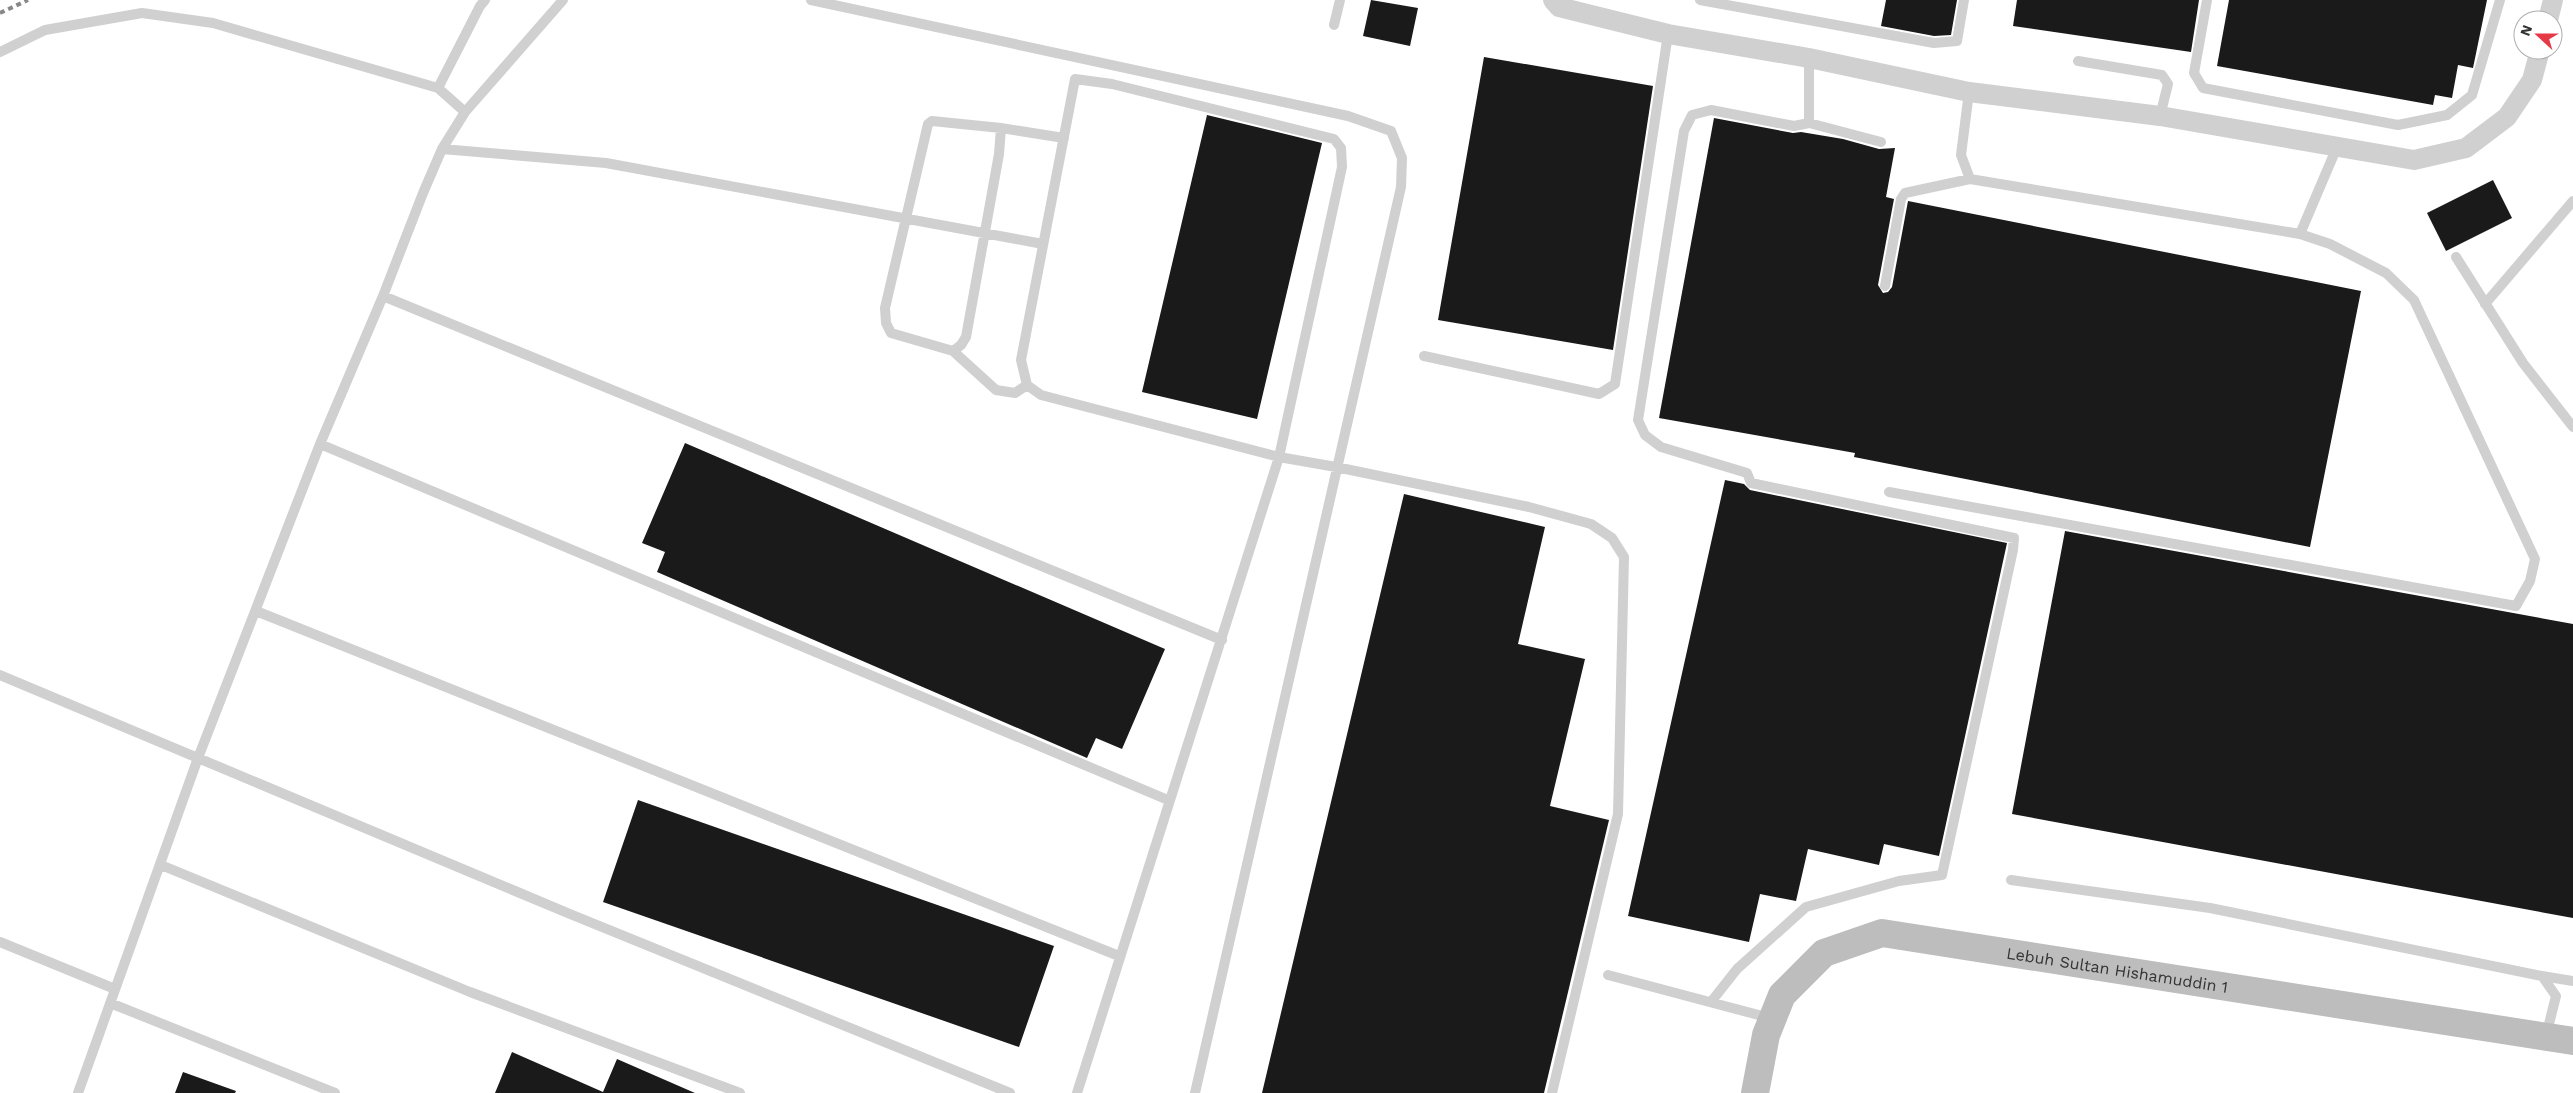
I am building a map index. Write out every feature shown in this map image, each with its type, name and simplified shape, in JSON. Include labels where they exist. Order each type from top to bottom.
[{"type":"street","points":[[1553,0],[1559,7],[1668,34],[1809,58],[1969,92],[2160,116],[2414,160],[2466,148],[2507,116],[2532,80],[2537,60]]},
{"type":"street","name":"Lebuh Sultan Hishamuddin 1","points":[[1755,1093],[1771,1019],[1782,995],[1824,954],[1882,933],[2573,1041]]},
{"type":"lane","points":[[438,88],[480,6],[485,0]]},
{"type":"lane","points":[[78,1093],[198,758],[320,444],[383,296],[442,149],[465,112],[563,0]]},
{"type":"lane","points":[[811,0],[1348,116],[1391,131],[1402,158],[1401,187],[1336,466],[1195,1093]]},
{"type":"lane","points":[[1334,25],[1340,0]]},
{"type":"lane","points":[[1700,0],[1934,43],[1957,40],[1964,0]]},
{"type":"lane","points":[[2207,0],[2194,73],[2203,88],[2398,125],[2447,115],[2472,95],[2500,0]]},
{"type":"lane","points":[[0,52],[45,30],[142,13],[213,23],[438,88],[465,112]]},
{"type":"lane","points":[[1424,356],[1599,394],[1614,384],[1668,34]]},
{"type":"lane","points":[[1809,58],[1809,123]]},
{"type":"lane","points":[[2078,61],[2162,75],[2168,84],[2160,116]]},
{"type":"lane","points":[[1077,1093],[1168,800],[1222,640],[1279,457],[1342,167],[1341,148],[1334,139],[1112,84],[1075,79],[1021,360],[1027,385],[1041,395],[1279,457],[1336,466],[1529,507],[1591,524],[1612,538],[1624,558],[1616,783],[1618,814],[1552,1093]]},
{"type":"lane","points":[[1969,92],[1961,155],[1970,179]]},
{"type":"lane","points":[[1710,1002],[1737,969],[1806,907],[1899,881],[1942,875],[2013,550],[2014,538],[1751,483],[1747,473],[1660,447],[1645,434],[1638,420],[1684,131],[1692,115],[1710,110],[1794,126],[1809,123],[1881,142]]},
{"type":"lane","points":[[1027,385],[1015,393],[996,390],[952,350],[890,332],[886,324],[885,308],[928,124],[932,121],[938,121],[1064,138]]},
{"type":"lane","points":[[952,350],[961,345],[966,337],[999,154],[1001,128]]},
{"type":"lane","points":[[2300,234],[2337,147]]},
{"type":"lane","points":[[442,149],[606,163],[1043,244]]},
{"type":"lane","points":[[1885,286],[1901,199],[1905,193],[1970,179],[2300,234],[2330,244],[2386,272],[2414,300],[2534,559],[2530,581],[2516,606],[1889,492]]},
{"type":"lane","points":[[2485,304],[2573,201]]},
{"type":"lane","points":[[2456,257],[2523,363],[2573,427]]},
{"type":"lane","points":[[383,296],[1222,640]]},
{"type":"lane","points":[[320,444],[1168,800]]},
{"type":"lane","points":[[256,611],[1119,956]]},
{"type":"lane","points":[[0,675],[570,914],[1010,1093]]},
{"type":"lane","points":[[161,865],[470,992],[740,1093]]},
{"type":"lane","points":[[2011,880],[2210,908],[2573,981]]},
{"type":"lane","points":[[0,942],[115,989]]},
{"type":"lane","points":[[1608,975],[1771,1019]]},
{"type":"lane","points":[[2542,976],[2556,996],[2546,1037]]},
{"type":"lane","points":[[110,1003],[334,1093]]},
{"type":"building","points":[[1371,0],[1418,8],[1410,46],[1363,36]]},
{"type":"building","points":[[1886,0],[1957,0],[1951,35],[1934,36],[1881,26]]},
{"type":"building","points":[[2017,0],[2199,0],[2191,52],[2013,26]]},
{"type":"building","points":[[2229,0],[2487,0],[2473,68],[2458,65],[2452,98],[2435,95],[2433,105],[2217,66]]},
{"type":"building","points":[[1484,57],[1653,86],[1613,350],[1438,320]]},
{"type":"building","points":[[1207,115],[1322,143],[1257,419],[1142,392]]},
{"type":"building","points":[[1714,118],[1793,133],[1801,132],[1843,139],[1879,149],[1895,148],[1886,197],[1894,199],[1878,285],[1883,293],[1888,292],[1892,287],[1908,201],[2361,291],[2310,547],[1854,457],[1855,453],[1659,418]]},
{"type":"building","points":[[2493,180],[2512,218],[2446,251],[2427,213]]},
{"type":"building","points":[[685,443],[1165,649],[1122,749],[1096,738],[1087,758],[657,572],[665,552],[642,543]]},
{"type":"building","points":[[1725,480],[1744,484],[1750,490],[2007,543],[1939,856],[1884,844],[1879,865],[1808,849],[1796,901],[1760,894],[1749,942],[1628,916]]},
{"type":"building","points":[[1404,494],[1545,527],[1518,644],[1585,659],[1550,806],[1609,820],[1544,1093],[1262,1093]]},
{"type":"building","points":[[2065,531],[2573,624],[2573,918],[2012,814]]},
{"type":"building","points":[[638,800],[1054,946],[1019,1047],[603,902]]},
{"type":"building","points":[[512,1052],[603,1092],[617,1059],[695,1093],[495,1093]]},
{"type":"building","points":[[183,1072],[236,1091],[235,1093],[175,1093]]},
{"type":"railway","points":[[0,13],[28,0]]}]
